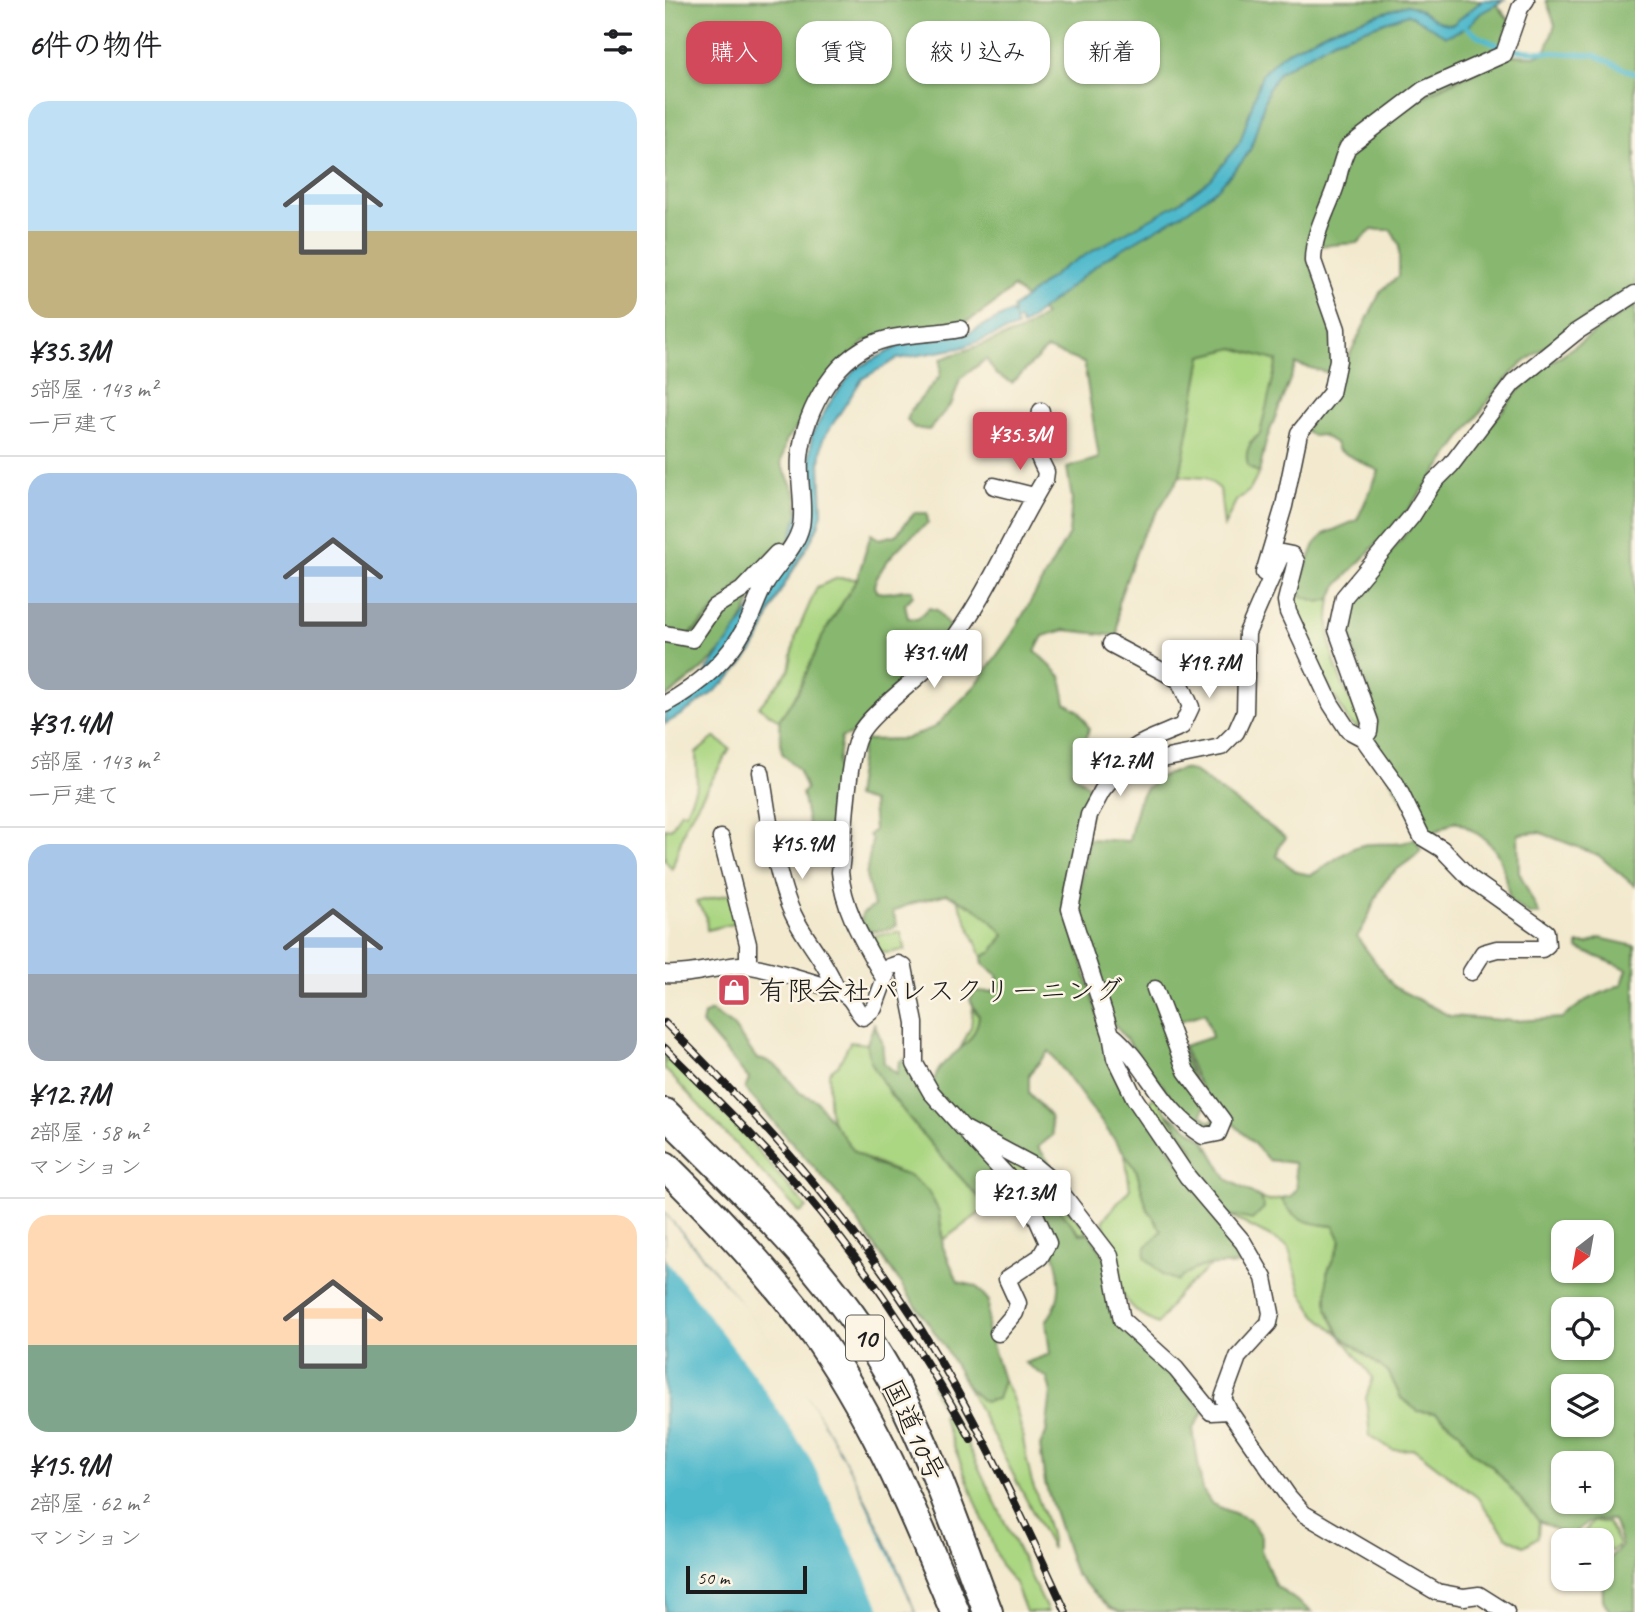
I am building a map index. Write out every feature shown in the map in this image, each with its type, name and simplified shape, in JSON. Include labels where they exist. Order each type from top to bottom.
[{"type":"highway","name":"国道10号","points":[[665,1113],[794,1244],[869,1343],[894,1383],[928,1456],[988,1612]]},
{"type":"highway","name":"国道10号","points":[[665,1166],[739,1244],[820,1341],[885,1457],[955,1612]]},
{"type":"street","points":[[1263,592],[1264,565],[1284,506],[1299,433],[1334,386],[1340,345],[1313,261],[1313,247],[1336,185],[1341,160],[1348,147],[1423,90],[1504,54],[1520,8],[1526,0]]},
{"type":"street","points":[[1363,737],[1369,732],[1370,722],[1337,630],[1344,597],[1412,516],[1432,484],[1451,465],[1513,383],[1576,332],[1635,294]]},
{"type":"street","points":[[665,704],[705,678],[733,647],[746,626],[764,585],[794,543],[801,526],[799,471],[806,425],[835,373],[852,356],[875,343],[960,329]]},
{"type":"street","points":[[885,980],[848,911],[842,891],[840,872],[855,746],[869,720],[921,677],[950,643],[992,579],[1046,472],[1035,453],[1034,444],[1041,411]]},
{"type":"street","points":[[994,486],[1034,496]]},
{"type":"street","points":[[665,634],[692,639],[714,607],[734,597],[771,558],[794,543]]},
{"type":"street","points":[[1471,972],[1483,953],[1497,949],[1542,949],[1547,944],[1546,933],[1471,879],[1442,849],[1422,837],[1396,783],[1363,737],[1348,730],[1331,704],[1287,612],[1288,592],[1296,561],[1291,555],[1283,553],[1263,592],[1244,645],[1245,712],[1236,732],[1221,747],[1153,761],[1114,776],[1102,790],[1089,815],[1070,909],[1111,1034],[1115,1058],[1135,1099],[1187,1176],[1243,1242],[1264,1278],[1271,1313],[1269,1323],[1251,1340],[1233,1368],[1223,1398],[1229,1411],[1288,1496],[1304,1514],[1437,1592],[1456,1597],[1479,1595],[1506,1612]]},
{"type":"street","points":[[1111,644],[1179,680],[1191,706],[1182,726],[1137,745],[1117,762],[1114,776]]},
{"type":"street","points":[[761,772],[769,825],[792,913],[830,972],[836,988]]},
{"type":"street","points":[[722,838],[748,944],[748,965]]},
{"type":"street","points":[[665,974],[748,965],[818,986],[836,988],[850,998],[863,1017],[874,1008],[889,967],[898,964],[904,967],[915,1023],[915,1064],[931,1092],[975,1144],[1016,1186],[1034,1212],[1048,1243],[1040,1257],[1007,1279],[1018,1303],[1015,1313],[998,1333]]},
{"type":"street","points":[[1111,1034],[1126,1046],[1164,1104],[1203,1136],[1218,1133],[1223,1121],[1186,1071],[1155,989]]},
{"type":"street","points":[[963,1128],[1034,1166],[1052,1182],[1110,1256],[1114,1268],[1116,1303],[1122,1320],[1176,1370],[1211,1412],[1229,1411]]},
{"type":"green space","points":[[665,0],[1493,0],[1510,21],[1497,55],[1352,138],[1335,151],[1336,171],[1311,236],[1332,325],[1333,374],[1296,364],[1266,441],[1259,473],[1248,466],[1247,452],[1260,434],[1277,361],[1234,348],[1202,356],[1180,476],[1142,536],[1118,603],[1118,636],[1065,630],[1043,636],[1035,651],[1061,676],[1066,703],[1079,711],[1089,728],[1084,749],[1071,771],[1095,792],[1066,905],[1112,1065],[1249,1262],[1204,1266],[1187,1273],[1178,1281],[1163,1275],[1145,1257],[1146,1247],[1162,1231],[1147,1208],[1136,1169],[1049,1051],[1029,1074],[1029,1093],[1050,1116],[1053,1135],[1038,1147],[1056,1172],[1063,1176],[1064,1182],[1061,1185],[965,1123],[932,1087],[942,1065],[964,1046],[976,1029],[979,1016],[970,1000],[975,991],[990,992],[999,989],[997,975],[983,964],[982,957],[992,952],[1004,935],[992,921],[971,906],[946,894],[912,903],[893,912],[897,925],[886,930],[868,930],[862,921],[862,914],[874,906],[866,876],[872,840],[869,835],[874,830],[872,802],[855,797],[863,740],[905,739],[935,727],[975,686],[1012,634],[1069,534],[1072,499],[1067,468],[1099,458],[1084,363],[1047,349],[1012,383],[996,374],[986,359],[960,379],[952,403],[929,430],[914,428],[907,420],[911,410],[940,376],[941,359],[1023,330],[1045,315],[1013,287],[984,311],[964,322],[928,332],[865,341],[786,441],[781,464],[797,496],[798,519],[791,539],[768,555],[691,635],[665,631]]},
{"type":"green space","points":[[1546,0],[1635,0],[1635,286],[1576,324],[1518,367],[1496,391],[1408,510],[1336,587],[1331,599],[1319,602],[1302,596],[1299,585],[1315,544],[1324,534],[1357,520],[1379,471],[1338,450],[1335,443],[1322,435],[1313,436],[1305,431],[1341,372],[1381,291],[1399,276],[1399,245],[1391,230],[1372,230],[1357,243],[1317,246],[1349,154],[1404,106],[1509,55],[1534,56],[1545,53],[1555,25]]},
{"type":"green space","points":[[1635,305],[1635,886],[1598,855],[1539,832],[1518,834],[1519,872],[1539,914],[1530,915],[1510,901],[1504,871],[1490,844],[1456,821],[1427,836],[1382,766],[1373,748],[1376,717],[1354,651],[1352,620],[1356,603],[1366,584],[1518,391],[1541,369]]},
{"type":"green space","points":[[1234,348],[1278,361],[1260,434],[1250,442],[1248,466],[1259,473],[1250,490],[1236,501],[1224,526],[1220,489],[1206,478],[1180,476],[1202,356]]},
{"type":"green space","points":[[914,513],[927,513],[928,523],[890,558],[874,585],[878,592],[883,593],[912,590],[913,596],[905,604],[908,618],[917,619],[929,608],[937,610],[949,626],[945,640],[852,734],[841,738],[837,765],[845,774],[834,868],[831,869],[827,866],[823,847],[811,839],[802,793],[806,789],[798,769],[782,753],[779,720],[798,692],[823,635],[857,579],[871,534],[879,539],[896,535]]},
{"type":"green space","points":[[838,578],[857,579],[823,635],[798,692],[779,720],[759,707],[789,670],[796,635],[817,587]]},
{"type":"green space","points":[[1299,585],[1302,596],[1319,602],[1331,599],[1331,647],[1346,692],[1361,719],[1358,728],[1349,722],[1311,654],[1292,601]]},
{"type":"green space","points":[[746,591],[753,596],[728,643],[694,676],[665,698],[665,637],[681,642],[715,611]]},
{"type":"green space","points":[[715,737],[730,749],[686,824],[672,869],[665,860],[665,828],[671,829],[681,811],[686,812],[697,785],[696,753]]},
{"type":"green space","points":[[1182,769],[1193,771],[1286,838],[1279,846],[1277,856],[1297,872],[1311,875],[1359,846],[1402,843],[1415,838],[1421,850],[1392,873],[1384,883],[1357,937],[1394,987],[1450,1016],[1515,1021],[1562,1018],[1586,1000],[1622,984],[1627,969],[1578,949],[1578,944],[1588,944],[1600,938],[1635,946],[1635,1612],[1610,1612],[1603,1600],[1603,1591],[1614,1591],[1614,1554],[1622,1546],[1613,1520],[1590,1522],[1580,1528],[1553,1528],[1539,1521],[1492,1466],[1472,1452],[1459,1431],[1436,1413],[1418,1411],[1401,1398],[1389,1373],[1340,1335],[1327,1309],[1327,1273],[1341,1241],[1334,1226],[1303,1220],[1291,1212],[1281,1198],[1291,1196],[1297,1188],[1294,1163],[1268,1160],[1204,1093],[1183,1046],[1212,1037],[1205,1013],[1180,1021],[1169,1016],[1204,1107],[1202,1115],[1210,1122],[1215,1117],[1219,1126],[1198,1130],[1111,1020],[1076,915],[1088,839],[1129,841],[1138,803],[1142,794],[1156,780]]},
{"type":"green space","points":[[730,894],[737,923],[707,930],[706,916],[696,902]]},
{"type":"green space","points":[[957,898],[991,918],[1004,935],[992,952],[982,957]]},
{"type":"green space","points":[[901,932],[905,950],[885,953],[876,950],[871,936]]},
{"type":"green space","points":[[973,1008],[979,1016],[976,1031],[972,1039],[961,1047],[971,1027]]},
{"type":"green space","points":[[711,1011],[734,1027],[757,1059],[768,1061],[780,1069],[800,1093],[816,1100],[855,1152],[876,1165],[909,1176],[928,1191],[939,1211],[943,1247],[958,1282],[976,1286],[989,1301],[987,1329],[1003,1380],[997,1399],[984,1402],[967,1386],[944,1346],[841,1198],[745,1089],[749,1079],[702,1024],[704,1015]]},
{"type":"green space","points":[[874,1024],[882,1041],[884,1063],[897,1074],[899,1062],[904,1059],[909,1061],[1018,1196],[1015,1203],[1005,1207],[988,1207],[897,1103],[870,1059],[867,1044]]},
{"type":"green space","points":[[850,1042],[867,1044],[873,1065],[891,1096],[988,1207],[943,1240],[938,1211],[926,1192],[910,1179],[855,1152],[840,1138],[830,1111],[829,1072],[839,1064]]},
{"type":"green space","points":[[665,1056],[737,1126],[807,1208],[800,1213],[665,1069]]},
{"type":"green space","points":[[1155,1097],[1193,1150],[1204,1188],[1145,1105]]},
{"type":"green space","points":[[1168,1113],[1205,1141],[1227,1179],[1261,1198],[1264,1208],[1252,1220],[1226,1214],[1204,1188],[1193,1150]]},
{"type":"green space","points":[[985,1146],[1032,1169],[1089,1233],[1080,1234],[1040,1186],[1026,1193]]},
{"type":"green space","points":[[1125,1154],[1136,1169],[1147,1208],[1162,1231],[1146,1247],[1146,1257],[1163,1275],[1186,1273],[1215,1262],[1178,1294],[1158,1324],[1143,1316],[1123,1294],[1113,1267],[1103,1220],[1130,1189]]},
{"type":"green space","points":[[1033,1185],[1040,1186],[1080,1234],[1089,1233],[1106,1259],[1111,1303],[1204,1411],[1193,1429],[1202,1489],[1212,1504],[1249,1519],[1261,1535],[1261,1550],[1275,1585],[1312,1612],[1121,1612],[1110,1608],[1075,1574],[1045,1483],[1040,1446],[1046,1433],[1051,1392],[1047,1378],[1025,1363],[1050,1354],[1046,1321],[1055,1306],[1059,1290],[1055,1257],[1026,1193]]},
{"type":"green space","points":[[1261,1198],[1268,1201],[1281,1198],[1291,1212],[1303,1220],[1334,1226],[1342,1241],[1327,1273],[1340,1335],[1316,1315],[1302,1293],[1288,1246],[1226,1214],[1259,1211],[1264,1208]]},
{"type":"green space","points":[[1340,1335],[1389,1373],[1401,1398],[1418,1411],[1436,1413],[1459,1431],[1472,1452],[1492,1466],[1539,1521],[1538,1537],[1524,1546],[1507,1537],[1477,1497],[1414,1449],[1393,1450],[1370,1436],[1366,1398],[1373,1378]]},
{"type":"green space","points":[[1003,1380],[1015,1405],[1032,1482],[1047,1524],[1052,1549],[967,1386],[984,1402],[997,1399]]},
{"type":"green space","points":[[933,1383],[962,1433],[1048,1612],[1026,1612],[1015,1583],[1002,1568],[942,1416],[945,1414],[932,1387]]},
{"type":"green space","points":[[1593,1522],[1608,1522],[1611,1528],[1588,1528]]},
{"type":"green space","points":[[1614,1535],[1619,1545],[1614,1549]]},
{"type":"water","points":[[1483,0],[1504,0],[1481,13],[1466,28],[1446,36],[1408,14],[1334,40],[1279,72],[1268,90],[1251,148],[1242,162],[1218,188],[1187,211],[1103,260],[1022,326],[1019,320],[1015,321],[1017,327],[960,348],[897,359],[862,379],[823,439],[820,462],[822,513],[819,524],[776,599],[760,638],[742,665],[719,688],[665,724],[665,710],[689,696],[782,566],[808,481],[812,434],[831,401],[855,369],[903,344],[969,333],[1011,312],[1014,316],[1013,308],[1064,267],[1180,202],[1211,179],[1240,142],[1262,74],[1281,55],[1329,30],[1407,5],[1435,20],[1453,24]]},
{"type":"water","points":[[665,1214],[742,1306],[809,1401],[866,1502],[892,1555],[915,1612],[665,1612]]},
{"type":"pier","points":[[665,1214],[745,1307],[795,1374],[854,1478],[915,1612],[882,1612],[810,1458],[755,1376],[665,1259]]},
{"type":"waterway","points":[[1463,25],[1480,37],[1503,47]]},
{"type":"waterway","points":[[1513,50],[1595,55],[1635,74]]},
{"type":"railway","points":[[665,1023],[765,1127],[827,1199],[885,1275],[934,1351],[975,1424],[1066,1612]]},
{"type":"railway","points":[[665,1048],[771,1156],[829,1223],[894,1312],[971,1439]]},
{"type":"place","name":"有限会社パレスクリーニング","points":[[734,990]]}]
